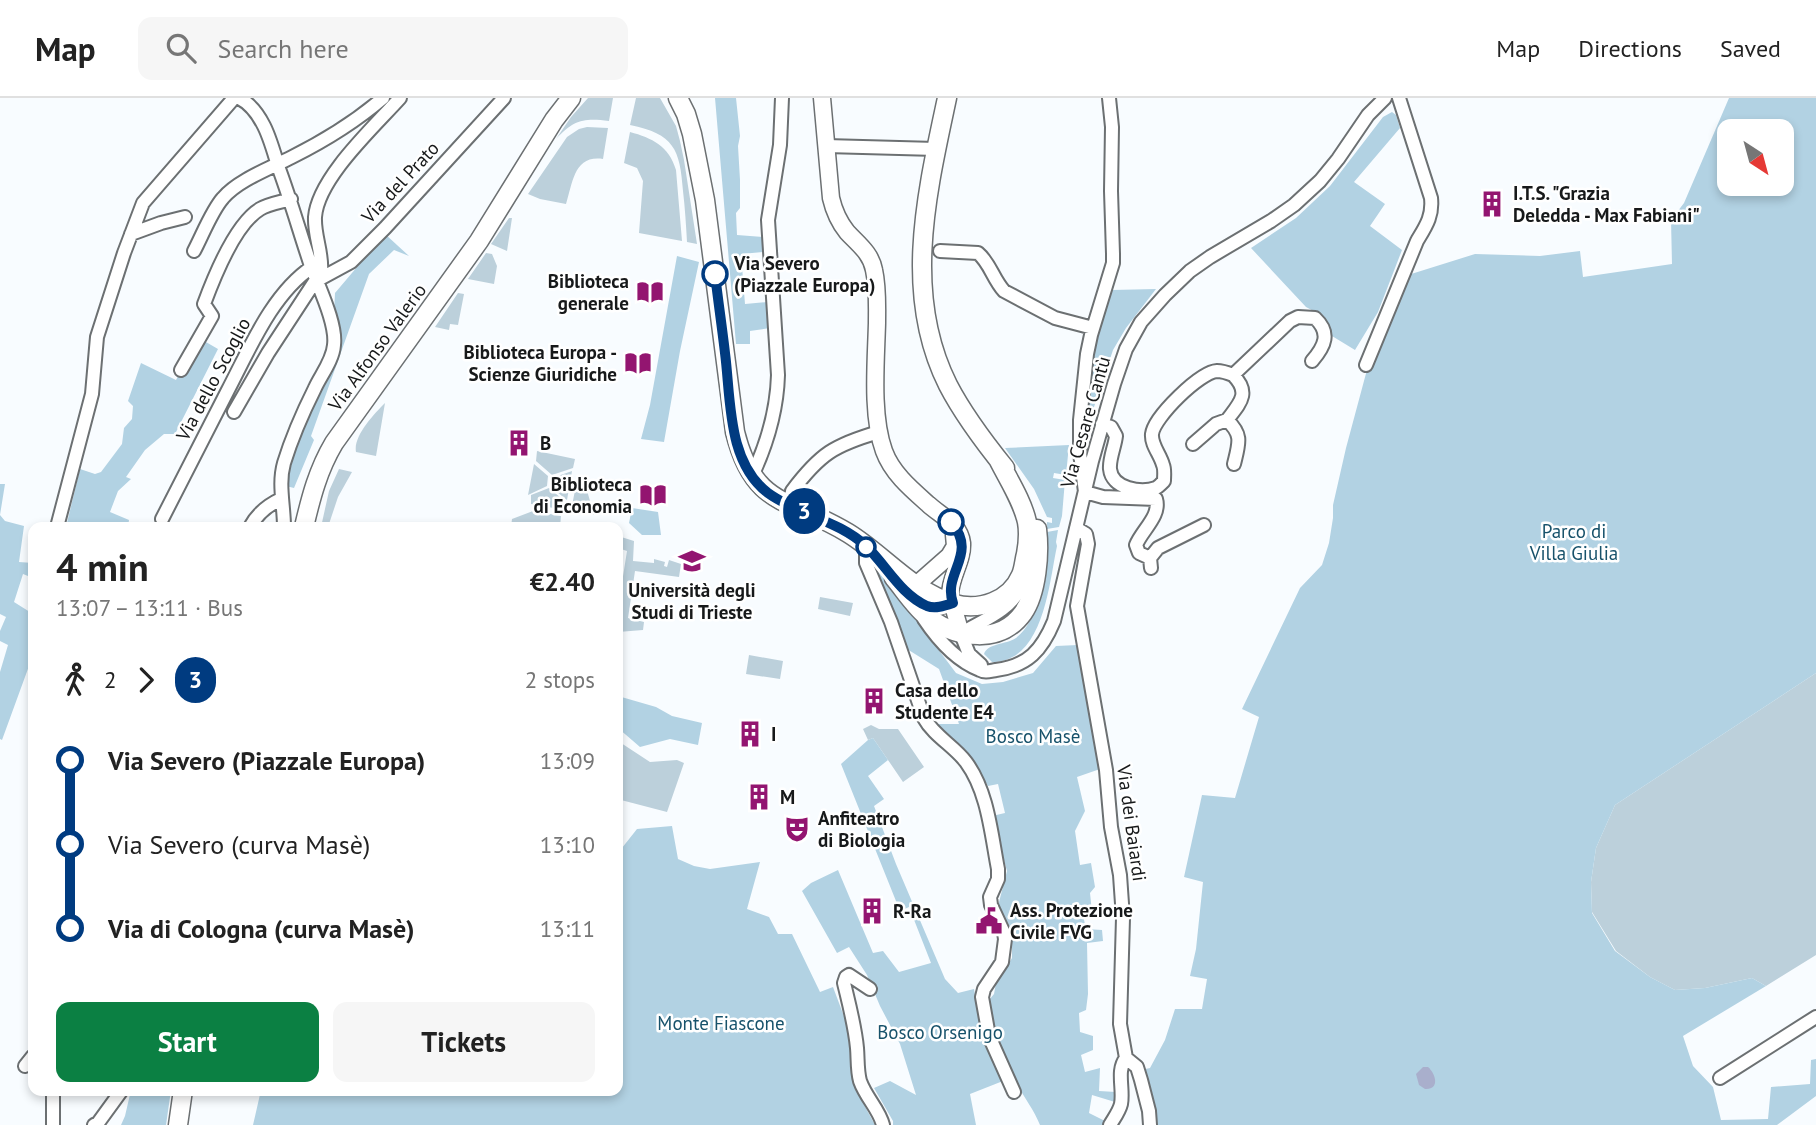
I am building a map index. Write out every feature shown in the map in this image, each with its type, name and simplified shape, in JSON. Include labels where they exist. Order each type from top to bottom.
[{"type":"main road","name":"Via Alfonso Valerio","points":[[305,522],[314,483],[334,443],[479,241],[554,120],[571,98]]},
{"type":"main road","points":[[678,98],[695,145],[705,200],[735,432],[752,477],[777,498],[832,524],[866,547],[911,589],[928,617],[961,634],[975,636],[992,634],[1013,624],[1028,605],[1038,556],[1038,532],[1024,495],[973,426],[948,385],[929,336],[922,281],[924,219],[947,98]]},
{"type":"main road","points":[[822,98],[834,210],[847,231],[867,253],[874,268],[878,293],[879,432],[885,453],[901,478],[951,522],[962,539],[962,554],[950,588],[961,634]]},
{"type":"main road","points":[[911,589],[953,603],[975,607],[1002,598],[1014,588],[1022,573],[1028,541],[1027,524],[1021,505],[998,459]]},
{"type":"main road","points":[[911,589],[949,556],[955,546],[951,522]]},
{"type":"main road","points":[[177,1125],[182,1096]]},
{"type":"street","points":[[58,522],[92,394],[97,337],[143,203],[237,98],[257,114],[267,133],[332,321],[334,345],[331,358],[314,389],[288,452],[281,481],[284,522]]},
{"type":"street","points":[[194,251],[222,199],[255,175],[336,134],[383,98]]},
{"type":"street","points":[[316,281],[321,272],[322,261],[315,218],[318,202],[335,170],[400,98]]},
{"type":"street","name":"Via del Prato","points":[[316,281],[351,262],[504,98]]},
{"type":"street","points":[[752,477],[763,453],[778,396],[768,220],[779,145],[782,98]]},
{"type":"street","points":[[1109,98],[1112,127],[1113,254],[1087,355],[1080,420],[1080,453],[1085,492],[1103,497],[1156,499],[1157,512],[1136,545],[1139,554],[1151,563],[1158,548],[1204,525]]},
{"type":"street","name":"Via Cesare Cantù","points":[[998,670],[1028,659],[1048,636],[1054,621],[1102,424],[1126,349],[1141,322],[1164,295],[1190,271],[1294,205],[1320,181],[1368,115],[1385,98]]},
{"type":"street","points":[[1366,365],[1417,241],[1432,214],[1431,198],[1399,98]]},
{"type":"street","points":[[826,146],[936,149]]},
{"type":"street","name":"Via dello Scoglio","points":[[181,370],[212,316],[204,304],[233,241],[247,221],[260,209],[291,199]]},
{"type":"street","points":[[131,234],[185,217]]},
{"type":"street","points":[[940,251],[978,253],[987,262],[997,284],[1004,291],[1055,318],[1093,328]]},
{"type":"street","name":"Via dello Scoglio","points":[[162,519],[261,329],[289,285],[312,267]]},
{"type":"street","name":"Via dello Scoglio","points":[[234,412],[268,353],[316,281]]},
{"type":"street","points":[[1233,375],[1285,325],[1298,317],[1315,318],[1325,333],[1318,354],[1312,361]]},
{"type":"street","points":[[1102,424],[1111,427],[1116,436],[1110,469],[1116,481],[1126,488],[1157,487],[1164,481],[1163,465],[1152,435],[1156,424],[1185,391],[1205,376],[1217,371],[1233,375],[1243,391],[1239,402],[1227,420],[1216,424],[1193,444]]},
{"type":"street","points":[[1227,420],[1237,431],[1239,438],[1234,464]]},
{"type":"street","points":[[792,491],[804,475],[831,450],[879,432]]},
{"type":"street","points":[[253,522],[269,505],[281,499]]},
{"type":"street","name":"Via dei Baiardi","points":[[1076,528],[1086,534],[1088,544],[1077,606],[1106,769],[1111,827],[1122,897],[1120,1024],[1126,1058],[1137,1067],[1146,1097],[1150,1125]]},
{"type":"street","points":[[961,660],[955,645],[957,638],[996,615],[1018,594],[1026,573],[1028,541]]},
{"type":"street","points":[[866,547],[866,563],[891,622],[924,718],[967,763],[983,799],[998,869],[998,879],[990,897],[991,905],[1005,939],[1002,962],[984,989],[982,997],[989,1036],[1014,1093]]},
{"type":"street","points":[[911,589],[927,624],[961,660],[983,672],[998,670]]},
{"type":"street","points":[[961,634],[969,654],[982,665],[998,670]]},
{"type":"street","points":[[982,665],[977,655],[977,647],[992,634]]},
{"type":"street","points":[[870,989],[849,975],[846,977],[844,983],[857,1046],[860,1081],[881,1116],[883,1125]]},
{"type":"street","points":[[1720,1078],[1816,1017]]},
{"type":"street","points":[[1110,1125],[1120,1106],[1121,1066],[1126,1058]]},
{"type":"street","points":[[53,1096],[53,1125]]},
{"type":"street","points":[[94,1125],[118,1096]]},
{"type":"shaded area","points":[[588,98],[613,98],[609,121],[592,120],[574,124],[556,139],[571,117]]},
{"type":"shaded area","points":[[636,98],[660,98],[676,126],[697,244],[687,242],[682,176],[677,154],[665,139],[656,133],[630,125]]},
{"type":"shaded area","points":[[587,127],[608,128],[603,159],[586,161],[580,166],[566,204],[528,194],[567,137]]},
{"type":"shaded area","points":[[630,132],[659,144],[673,162],[682,241],[639,233],[643,181],[637,168],[624,163]]},
{"type":"shaded area","points":[[509,218],[512,218],[507,251],[491,244]]},
{"type":"shaded area","points":[[486,253],[492,254],[497,266],[494,284],[468,279]]},
{"type":"shaded area","points":[[458,293],[464,294],[458,325],[450,324],[449,330],[435,327]]},
{"type":"shaded area","points":[[385,403],[376,456],[356,452],[361,432]]},
{"type":"shaded area","points":[[537,451],[575,459],[573,468],[552,475],[536,461]]},
{"type":"shaded area","points":[[534,464],[548,476],[547,486],[528,495]]},
{"type":"shaded area","points":[[339,469],[352,472],[338,497],[330,522],[322,522],[329,491]]},
{"type":"shaded area","points":[[572,471],[567,500],[552,488],[555,477]]},
{"type":"shaded area","points":[[576,485],[586,487],[594,515],[571,511]]},
{"type":"shaded area","points":[[549,488],[567,503],[565,510],[531,504],[531,495]]},
{"type":"shaded area","points":[[533,511],[561,516],[560,522],[512,522],[512,519]]},
{"type":"shaded area","points":[[623,538],[634,541],[633,561],[654,563],[654,559],[665,562],[664,566],[667,567],[669,560],[681,564],[679,577],[635,571],[628,618],[644,622],[643,630],[623,632],[623,576],[627,551],[623,550]]},
{"type":"shaded area","points":[[820,597],[853,603],[850,616],[818,609]]},
{"type":"shaded area","points":[[749,655],[783,661],[780,679],[746,674]]},
{"type":"shaded area","points":[[1816,673],[1816,955],[1766,986],[1752,978],[1705,988],[1675,990],[1650,977],[1616,951],[1592,912],[1591,882],[1596,848],[1615,805]]},
{"type":"shaded area","points":[[871,725],[879,729],[898,729],[924,767],[903,782],[873,738],[868,740],[863,729]]},
{"type":"shaded area","points":[[623,744],[650,762],[677,760],[684,763],[667,812],[623,801]]},
{"type":"shaded area","points":[[1423,1067],[1428,1067],[1435,1077],[1435,1084],[1430,1089],[1419,1085],[1416,1074]]},
{"type":"green space","points":[[715,98],[736,98],[740,136],[740,208],[736,213],[737,235],[763,237],[763,252],[741,254],[745,304],[768,302],[770,328],[750,331],[750,344],[736,344]]},
{"type":"green space","name":"Parco di Villa Giulia","points":[[1729,98],[1816,98],[1816,673],[1615,805],[1596,848],[1591,882],[1592,913],[1615,951],[1650,977],[1675,990],[1705,988],[1752,978],[1766,986],[1683,1036],[1693,1066],[1713,1087],[1721,1120],[1768,1119],[1771,1087],[1810,1084],[1811,1060],[1816,1059],[1816,1096],[1777,1125],[1155,1125],[1141,1070],[1150,1068],[1165,1040],[1175,1009],[1202,1009],[1207,979],[1190,976],[1196,949],[1203,882],[1184,877],[1202,795],[1235,798],[1259,717],[1242,709],[1300,588],[1322,565],[1329,543],[1333,505],[1346,448],[1368,366],[1408,275],[1475,254],[1540,256],[1580,251],[1583,277],[1672,264],[1671,220],[1684,203],[1717,126],[1717,196],[1794,196],[1794,119],[1720,119]]},
{"type":"green space","points":[[1392,112],[1396,115],[1400,128],[1354,182],[1385,204],[1370,226],[1402,250],[1378,312],[1355,350],[1332,336],[1321,315],[1306,307],[1251,248],[1296,218],[1330,186],[1383,117]]},
{"type":"green space","points":[[385,234],[409,256],[394,250],[369,274],[311,436],[314,440],[294,488],[286,486],[292,451],[315,397],[334,363],[340,341],[334,314],[335,293]]},
{"type":"green space","points":[[677,256],[699,262],[664,442],[641,439],[650,405]]},
{"type":"green space","points":[[1156,289],[1113,350],[1090,419],[1085,416],[1094,345],[1112,290]]},
{"type":"green space","points":[[199,338],[218,349],[175,434],[164,434],[145,450],[126,477],[131,479],[118,491],[110,512],[129,522],[67,522],[80,469],[95,474],[101,472],[122,444],[124,428],[132,419],[133,406],[128,401],[141,363],[176,380]]},
{"type":"green space","points":[[1069,445],[1066,475],[1054,473],[1053,478],[1065,480],[1062,516],[1059,527],[1047,529],[1047,522],[1052,523],[1052,518],[1047,517],[1034,489],[1005,448]]},
{"type":"green space","points":[[0,484],[5,484],[0,515]]},
{"type":"green space","points":[[632,508],[658,512],[661,535],[642,535],[629,523]]},
{"type":"green space","points":[[0,515],[5,521],[24,526],[19,562],[28,563],[28,576],[23,574],[14,602],[28,611],[28,669],[2,740],[0,672],[8,645],[0,641],[0,631],[6,617],[0,614]]},
{"type":"green space","points":[[1058,530],[1047,599],[1033,635],[1023,649],[1009,659],[992,662],[984,654],[986,650],[1016,638],[1032,618],[1044,574],[1047,532]]},
{"type":"green space","name":"Bosco Masè","points":[[874,564],[956,673],[982,684],[1003,682],[1033,673],[1056,646],[1078,645],[1100,769],[1077,777],[1085,811],[1075,831],[1080,865],[1091,863],[1095,887],[1090,893],[1092,912],[1083,915],[1086,929],[1102,930],[1103,941],[1087,943],[1088,994],[1086,1010],[1079,1013],[1080,1032],[1093,1036],[1093,1050],[1081,1055],[1085,1072],[1100,1068],[1099,1091],[1116,1092],[1115,1102],[1092,1095],[1089,1113],[1107,1122],[1105,1125],[1040,1125],[1001,1053],[994,1032],[989,1000],[1012,958],[1012,930],[998,906],[1007,871],[992,816],[1005,813],[998,784],[988,786],[971,758],[935,724],[959,724],[939,669],[907,649]]},
{"type":"green space","points":[[623,697],[656,707],[672,716],[702,723],[698,745],[670,739],[640,747],[623,732]]},
{"type":"green space","name":"Bosco Orsenigo","points":[[873,738],[888,760],[868,776],[884,799],[874,806],[945,979],[958,993],[974,989],[983,1039],[1003,1081],[970,1094],[976,1125],[893,1125],[874,1088],[890,1081],[916,1095],[900,1044],[867,975],[849,947],[837,953],[802,891],[811,883],[838,870],[873,953],[883,951],[899,972],[931,963],[909,907],[900,911],[841,764]]},
{"type":"green space","name":"Monte Fiascone","points":[[672,826],[678,859],[694,866],[710,869],[760,862],[747,909],[769,917],[778,934],[792,934],[820,992],[833,987],[845,1019],[853,1079],[875,1125],[253,1125],[260,1096],[623,1096],[623,847],[637,829]]},
{"type":"green space","points":[[130,1096],[170,1096],[166,1125],[121,1125]]},
{"type":"bus line","name":"3","points":[[715,274],[735,432],[752,477],[768,492],[788,504],[832,524],[858,540],[907,593],[927,606],[941,607],[953,603],[950,588],[962,554],[962,539],[951,522]]},
{"type":"place","name":"I.T.S. \"Grazia Deledda - Max Fabiani\"","points":[[1492,204]]},
{"type":"place","name":"Via Severo (Piazzale Europa)","points":[[715,274]]},
{"type":"place","name":"Biblioteca generale","points":[[650,292]]},
{"type":"place","name":"Biblioteca Europa - Scienze Giuridiche","points":[[638,363]]},
{"type":"place","name":"B","points":[[519,443]]},
{"type":"place","name":"Biblioteca di Economia","points":[[653,495]]},
{"type":"place","name":"Università degli Studi di Trieste","points":[[692,561]]},
{"type":"place","name":"Casa dello Studente E4","points":[[874,701]]},
{"type":"place","name":"I","points":[[750,734]]},
{"type":"place","name":"M","points":[[759,797]]},
{"type":"place","name":"Anfiteatro di Biologia","points":[[797,829]]},
{"type":"place","name":"R-Ra","points":[[872,911]]},
{"type":"place","name":"Ass. Protezione Civile FVG","points":[[989,921]]}]
